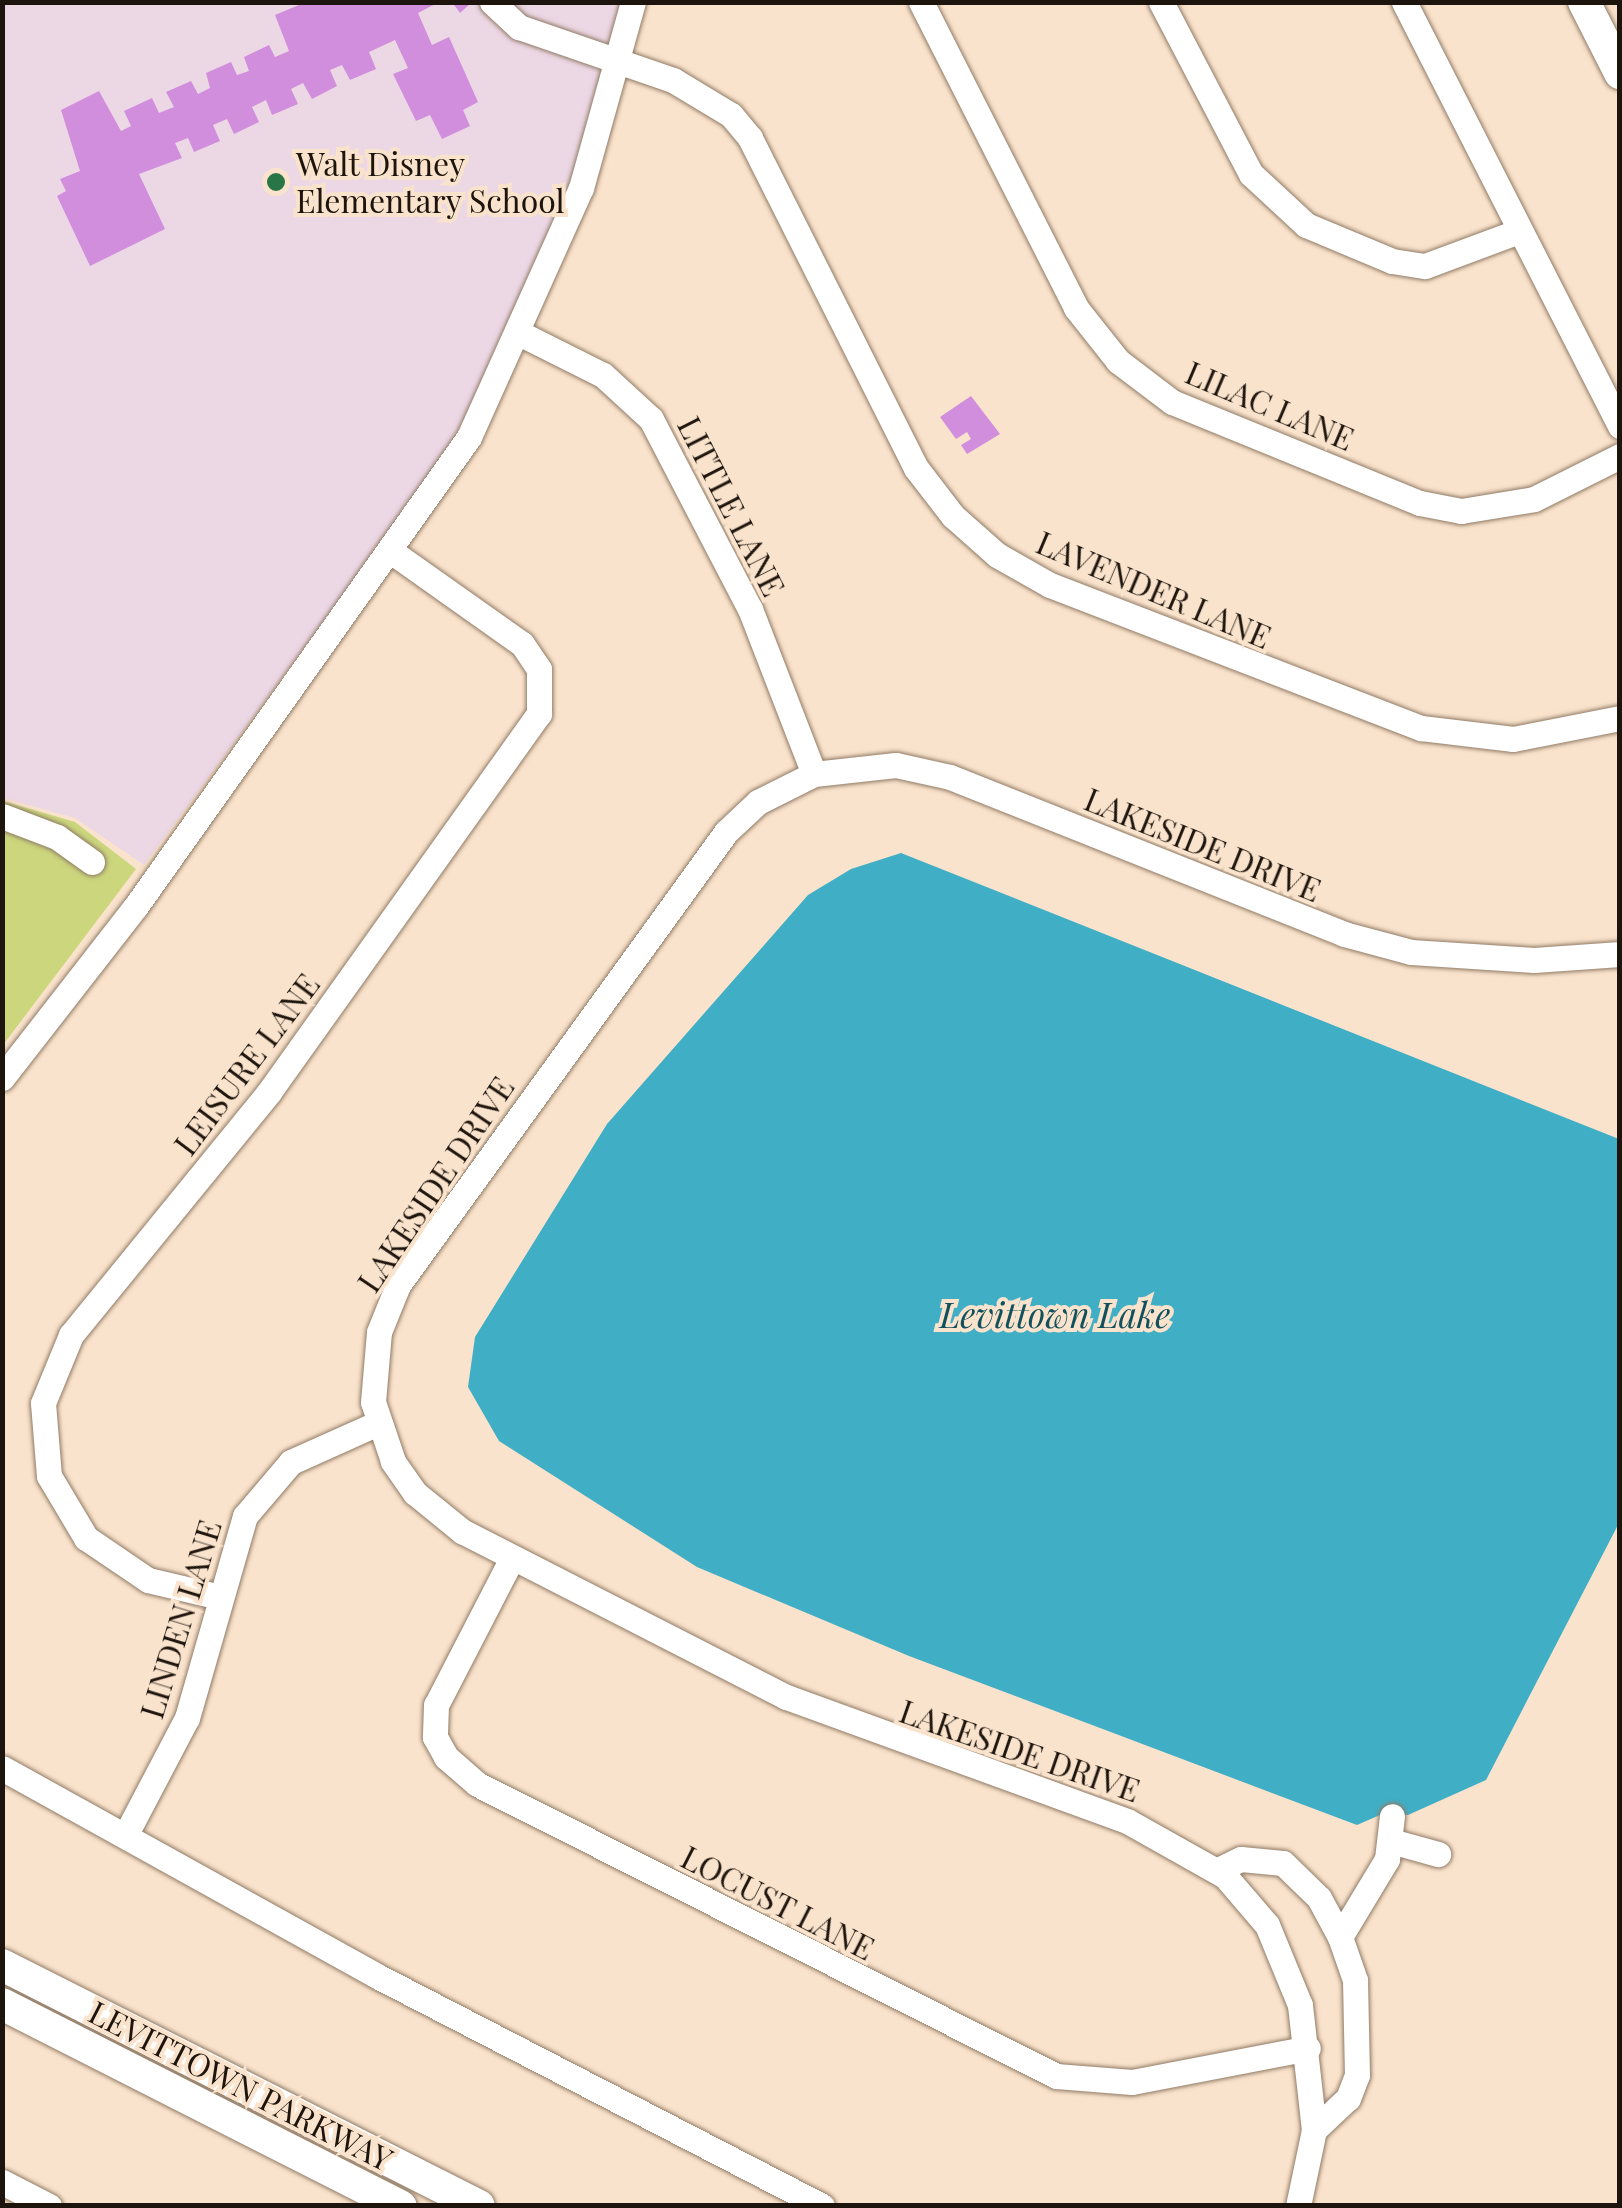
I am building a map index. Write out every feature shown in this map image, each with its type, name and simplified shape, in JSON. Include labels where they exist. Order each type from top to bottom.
[{"type":"main road","points":[[1584,2],[1620,73]]},
{"type":"main road","name":"LEVITTOWN PARKWAY","points":[[2,1964],[478,2206]]},
{"type":"main road","name":"LEVITTOWN PARKWAY","points":[[2,2004],[401,2206]]},
{"type":"street","name":"LAVENDER LANE","points":[[492,2],[519,27],[617,65],[700,91],[750,138],[916,468],[952,516],[998,556],[1050,585],[1421,728],[1513,739],[1620,718]]},
{"type":"street","points":[[2,1078],[392,552],[469,437],[581,188],[633,2]]},
{"type":"street","name":"LILAC LANE","points":[[921,2],[1076,308],[1118,361],[1172,402],[1420,502],[1462,511],[1534,500],[1620,456]]},
{"type":"street","points":[[1161,2],[1237,154],[1267,193],[1306,225],[1392,262],[1425,266],[1520,231]]},
{"type":"street","points":[[1404,2],[1620,426]]},
{"type":"street","name":"LITTLE LANE","points":[[517,332],[603,375],[651,419],[750,609],[814,774]]},
{"type":"street","name":"LEISURE LANE","points":[[220,1597],[148,1580],[86,1538],[49,1476],[44,1402],[71,1335],[269,1092],[540,714],[543,684],[532,656],[392,552]]},
{"type":"street","name":"LAKESIDE DRIVE","points":[[1298,2206],[1314,2130],[1308,2048],[1281,1949],[1248,1899],[1218,1870],[1127,1821],[786,1696],[464,1532],[415,1493],[378,1423],[374,1356],[398,1284],[726,832],[758,802],[814,774],[868,765],[950,777],[1344,934],[1412,952],[1534,960],[1620,954]]},
{"type":"street","points":[[2,816],[58,837],[92,862]]},
{"type":"street","name":"LINDEN LANE","points":[[126,1834],[187,1718],[235,1539],[276,1474],[315,1448],[378,1423]]},
{"type":"street","name":"LOCUST LANE","points":[[512,1558],[457,1656],[435,1716],[435,1737],[446,1757],[477,1784],[1056,2076],[1132,2082],[1308,2048]]},
{"type":"street","points":[[2,1768],[377,1976],[822,2206]]},
{"type":"street","points":[[1340,1936],[1387,1860],[1391,1828],[1438,1854]]},
{"type":"street","points":[[1218,1870],[1241,1858],[1283,1862],[1319,1898],[1340,1936],[1355,1980],[1357,2075],[1336,2113],[1314,2130]]},
{"type":"street","points":[[2,2182],[48,2206]]},
{"type":"shaded area","name":"Walt Disney Elementary School","points":[[2,3],[620,3],[576,167],[484,383],[438,466],[144,865],[75,818],[3,798]]},
{"type":"green space","points":[[3,801],[75,822],[136,869],[3,1045]]},
{"type":"water","name":"Levittown Lake","points":[[901,853],[1619,1139],[1619,1523],[1486,1780],[1408,1815],[1380,1815],[1357,1825],[909,1656],[697,1567],[499,1441],[468,1387],[475,1337],[607,1124],[808,895],[851,869]]},
{"type":"building","name":"Walt Disney Elementary School","points":[[306,2],[439,2],[418,13],[432,45],[449,37],[478,102],[463,110],[470,126],[442,139],[430,115],[416,121],[393,74],[408,68],[395,40],[369,52],[376,69],[350,80],[342,65],[330,70],[337,86],[312,99],[303,83],[291,89],[298,104],[272,115],[266,100],[252,107],[259,122],[234,134],[227,119],[213,125],[220,141],[194,152],[188,138],[175,143],[182,158],[139,174],[165,229],[90,266],[57,196],[66,191],[60,179],[80,171],[61,110],[99,91],[121,131],[131,126],[124,111],[152,98],[159,113],[174,107],[166,92],[191,81],[198,94],[210,88],[206,73],[231,62],[237,75],[249,71],[244,57],[269,45],[275,57],[289,51],[275,15]]},
{"type":"building","points":[[452,2],[472,2],[460,13]]},
{"type":"building","points":[[971,396],[1000,434],[967,454],[961,445],[971,439],[967,432],[956,439],[940,417]]},
{"type":"place","name":"Walt Disney Elementary School","points":[[276,182]]}]
